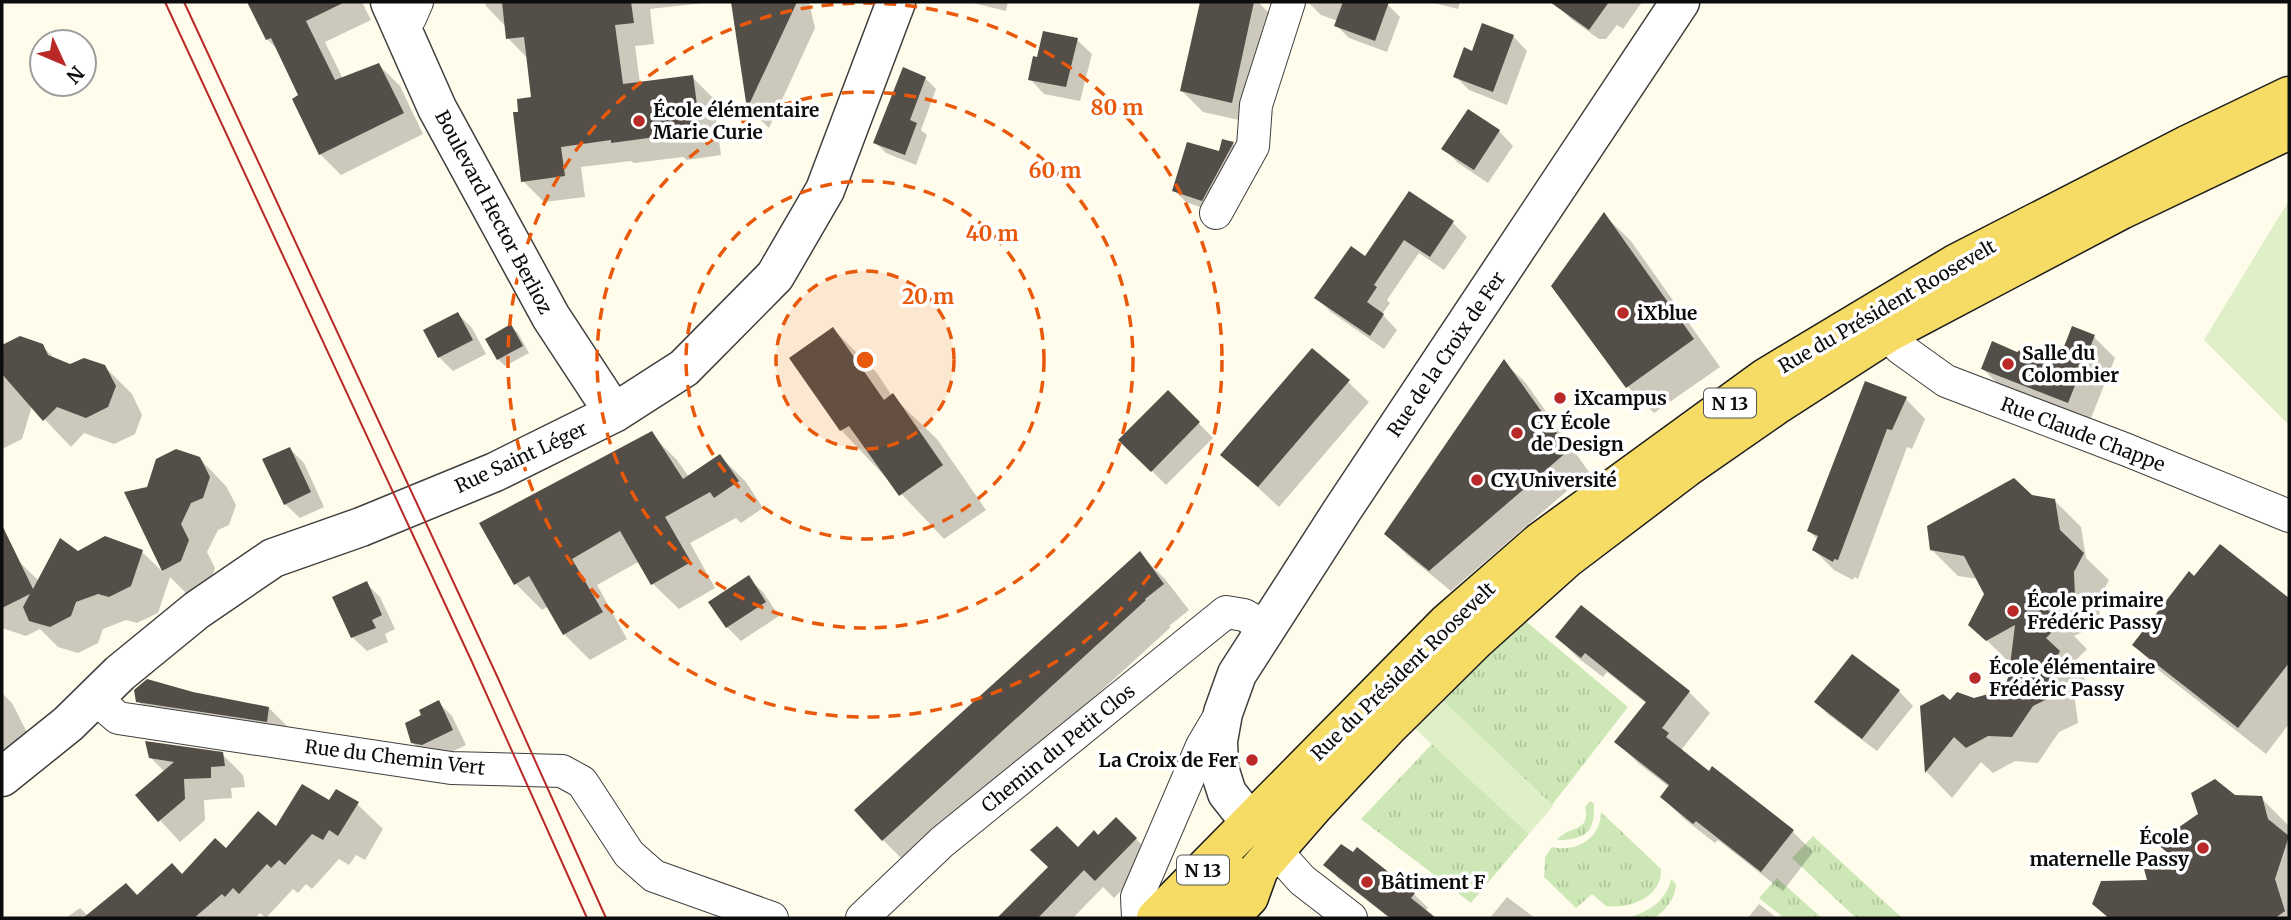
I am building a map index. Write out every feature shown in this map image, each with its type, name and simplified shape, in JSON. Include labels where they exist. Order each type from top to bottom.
[{"type":"main road","name":"Rue du Président Roosevelt","points":[[1156,918],[1447,623],[1541,541],[1765,378],[1955,264],[2289,96]]},
{"type":"main road","name":"Rue du Président Roosevelt","points":[[1229,918],[1249,897],[1267,860],[1314,806],[1388,727],[1477,639],[1566,559],[1696,461],[1888,333],[2121,210],[2289,130]]},
{"type":"main road","points":[[1198,918],[1233,881],[1267,860],[1251,822]]},
{"type":"street","name":"Rue Saint Léger","points":[[2,777],[68,724],[120,673],[197,610],[273,558],[361,527],[495,472],[614,413],[684,368],[775,276],[825,190],[896,2]]},
{"type":"street","points":[[1216,213],[1253,146],[1256,104],[1289,2]]},
{"type":"street","name":"Rue de la Croix de Fer","points":[[1251,822],[1227,793],[1219,768],[1218,741],[1223,713],[1237,674],[1266,626],[1680,2]]},
{"type":"street","name":"Boulevard Hector Berlioz","points":[[402,9],[437,108],[544,304],[593,385],[614,413]]},
{"type":"street","name":"Rue Claude Chappe","points":[[1888,333],[1900,348],[1946,381],[2289,516]]},
{"type":"street","name":"Chemin du Petit Clos","points":[[862,918],[942,842],[1226,612],[1244,615],[1266,626]]},
{"type":"street","name":"Rue du Chemin Vert","points":[[94,698],[118,718],[451,768],[562,771],[582,782],[629,854],[654,876],[772,918]]},
{"type":"street","name":"Rue de la Croix de Fer","points":[[1138,918],[1138,897],[1202,746],[1223,713]]},
{"type":"street","points":[[1267,860],[1302,880],[1351,918]]},
{"type":"green space","points":[[2289,200],[2289,425],[2204,340]]},
{"type":"green space","points":[[1522,618],[1628,707],[1552,805],[1440,698]]},
{"type":"green space","points":[[1440,698],[1553,806],[1529,834],[1412,726]]},
{"type":"green space","points":[[1432,744],[1529,834],[1471,903],[1361,819]]},
{"type":"green space","points":[[1590,801],[1594,804],[1594,814],[1587,832],[1575,838],[1557,840],[1582,825],[1586,815],[1585,807]]},
{"type":"green space","points":[[1601,812],[1661,869],[1660,879],[1643,900],[1625,906],[1606,906],[1592,894],[1576,908],[1544,877],[1545,857],[1552,847],[1571,848],[1586,841],[1597,829]]},
{"type":"green space","points":[[1813,836],[1902,918],[1856,918],[1792,858]]},
{"type":"green space","points":[[1777,878],[1822,918],[1784,918],[1759,898]]},
{"type":"green space","points":[[1671,879],[1676,884],[1674,895],[1659,915],[1655,918],[1628,918],[1661,900]]},
{"type":"building","points":[[247,2],[345,2],[306,21],[335,80],[379,63],[404,113],[319,155],[292,99],[298,95],[271,38],[266,40]]},
{"type":"building","name":"École élémentaire Marie Curie","points":[[502,2],[631,2],[634,23],[615,25],[623,84],[693,75],[701,135],[664,140],[663,136],[611,143],[611,140],[561,147],[565,176],[521,182],[513,112],[518,112],[517,99],[531,97],[524,37],[506,39]]},
{"type":"building","points":[[731,2],[797,2],[747,109]]},
{"type":"building","points":[[1200,2],[1254,2],[1232,103],[1180,91]]},
{"type":"building","points":[[1343,2],[1389,2],[1375,41],[1334,26]]},
{"type":"building","points":[[1550,2],[1609,2],[1589,30]]},
{"type":"building","points":[[1482,23],[1514,35],[1493,92],[1453,77],[1464,47],[1472,51]]},
{"type":"building","points":[[1043,31],[1078,38],[1066,87],[1028,80],[1033,56],[1037,57]]},
{"type":"building","points":[[903,67],[926,77],[910,120],[917,123],[905,155],[873,143]]},
{"type":"building","points":[[1468,109],[1500,130],[1474,170],[1441,149]]},
{"type":"building","points":[[1222,139],[1234,142],[1202,201],[1172,191],[1187,142],[1219,151]]},
{"type":"building","points":[[1409,191],[1454,221],[1430,257],[1404,240],[1374,285],[1377,287],[1367,302],[1384,314],[1370,336],[1314,298],[1351,246],[1365,256]]},
{"type":"building","name":"iXblue","points":[[1604,212],[1694,339],[1626,388],[1551,286]]},
{"type":"building","points":[[458,312],[473,340],[438,358],[423,330]]},
{"type":"building","points":[[511,324],[523,346],[497,360],[485,339]]},
{"type":"building","name":"Salle du Colombier","points":[[2072,326],[2095,335],[2068,403],[1981,369],[1992,341],[2017,352],[2027,345],[2060,357]]},
{"type":"building","points":[[833,327],[884,400],[893,393],[943,465],[899,496],[849,426],[840,431],[789,358]]},
{"type":"building","points":[[20,336],[43,344],[48,355],[70,364],[84,358],[105,365],[116,386],[108,407],[86,418],[57,407],[43,421],[2,374],[2,345]]},
{"type":"building","points":[[1312,348],[1350,380],[1258,487],[1220,455]]},
{"type":"building","name":"CY Université","points":[[1504,359],[1569,450],[1429,571],[1384,534]]},
{"type":"building","points":[[1865,381],[1907,397],[1892,430],[1887,429],[1838,560],[1834,559],[1833,562],[1812,550],[1818,536],[1807,531]]},
{"type":"building","points":[[1168,390],[1200,422],[1151,472],[1118,440]]},
{"type":"building","points":[[652,431],[683,479],[720,454],[739,481],[714,498],[710,492],[665,517],[691,562],[651,585],[620,531],[572,559],[603,612],[563,635],[529,576],[514,585],[479,523]]},
{"type":"building","points":[[290,447],[311,492],[284,505],[262,459]]},
{"type":"building","points":[[176,449],[200,457],[210,477],[203,498],[191,503],[181,524],[189,540],[181,561],[162,571],[124,492],[147,487],[156,459]]},
{"type":"building","name":"École primaire Frédéric Passy","points":[[2014,478],[2032,495],[2055,499],[2060,530],[2084,553],[2074,572],[2075,598],[2048,610],[2062,622],[2046,638],[2060,651],[2049,673],[2053,696],[2033,706],[2012,737],[1988,736],[1966,748],[1954,737],[1925,773],[1920,706],[1943,694],[1950,700],[1957,692],[1974,698],[1999,691],[2006,684],[2009,674],[2015,625],[1986,641],[1968,625],[1984,594],[1964,556],[1930,550],[1927,526]]},
{"type":"building","points":[[2,525],[33,589],[60,538],[78,551],[105,536],[143,550],[131,586],[109,597],[98,594],[76,602],[71,616],[50,627],[29,621],[23,607],[30,594],[2,608]]},
{"type":"building","points":[[2220,544],[2289,598],[2289,663],[2238,728],[2132,645],[2189,571],[2194,576]]},
{"type":"building","points":[[1140,551],[1164,584],[882,841],[854,810]]},
{"type":"building","points":[[749,575],[766,602],[726,628],[708,602]]},
{"type":"building","points":[[367,581],[382,615],[372,620],[376,628],[351,638],[332,597]]},
{"type":"building","points":[[1581,605],[1690,691],[1662,728],[1669,733],[1666,737],[1709,771],[1712,766],[1794,830],[1761,872],[1696,821],[1693,824],[1660,797],[1669,785],[1614,742],[1646,702],[1585,653],[1581,658],[1555,637]]},
{"type":"building","points":[[1852,654],[1900,690],[1862,739],[1814,702]]},
{"type":"building","points":[[147,679],[193,692],[269,707],[267,722],[136,702],[134,690]]},
{"type":"building","points":[[439,700],[453,730],[422,745],[411,743],[405,723],[421,715],[419,710]]},
{"type":"building","points":[[145,741],[223,752],[225,766],[211,767],[211,778],[184,779],[185,799],[158,822],[135,795],[174,762],[149,758]]},
{"type":"building","name":"École maternelle Passy","points":[[2215,779],[2235,795],[2262,796],[2268,819],[2289,836],[2275,879],[2285,911],[2275,918],[2109,918],[2092,904],[2101,881],[2147,880],[2144,869],[2188,870],[2156,843],[2198,814],[2191,793]]},
{"type":"building","points":[[302,784],[329,800],[336,789],[359,802],[338,836],[329,830],[323,840],[312,834],[285,865],[279,860],[271,868],[267,864],[239,894],[233,888],[225,897],[222,894],[194,918],[83,918],[126,883],[137,895],[172,863],[182,874],[215,838],[226,848],[258,811],[276,826]]},
{"type":"building","points":[[1116,817],[1137,838],[1095,881],[1084,870],[1038,918],[997,918],[1048,867],[1030,850],[1057,826],[1078,847],[1094,830],[1098,835]]},
{"type":"building","name":"Bâtiment F","points":[[1341,844],[1353,852],[1357,847],[1415,893],[1411,898],[1436,918],[1390,918],[1323,865]]},
{"type":"tram line","points":[[165,2],[472,662],[587,918]]},
{"type":"tram line","points":[[184,2],[497,676],[606,918]]},
{"type":"place","name":"École élémentaire Marie Curie","points":[[639,121]]},
{"type":"place","name":"iXblue","points":[[1623,313]]},
{"type":"place","name":"Salle du Colombier","points":[[2008,364]]},
{"type":"place","name":"iXcampus","points":[[1560,398]]},
{"type":"place","name":"CY École de Design","points":[[1517,433]]},
{"type":"place","name":"CY Université","points":[[1477,480]]},
{"type":"place","name":"École primaire Frédéric Passy","points":[[2013,611]]},
{"type":"place","name":"École élémentaire Frédéric Passy","points":[[1975,678]]},
{"type":"place","name":"La Croix de Fer","points":[[1252,760]]},
{"type":"place","name":"École maternelle Passy","points":[[2203,848]]},
{"type":"place","name":"Bâtiment F","points":[[1367,882]]}]
